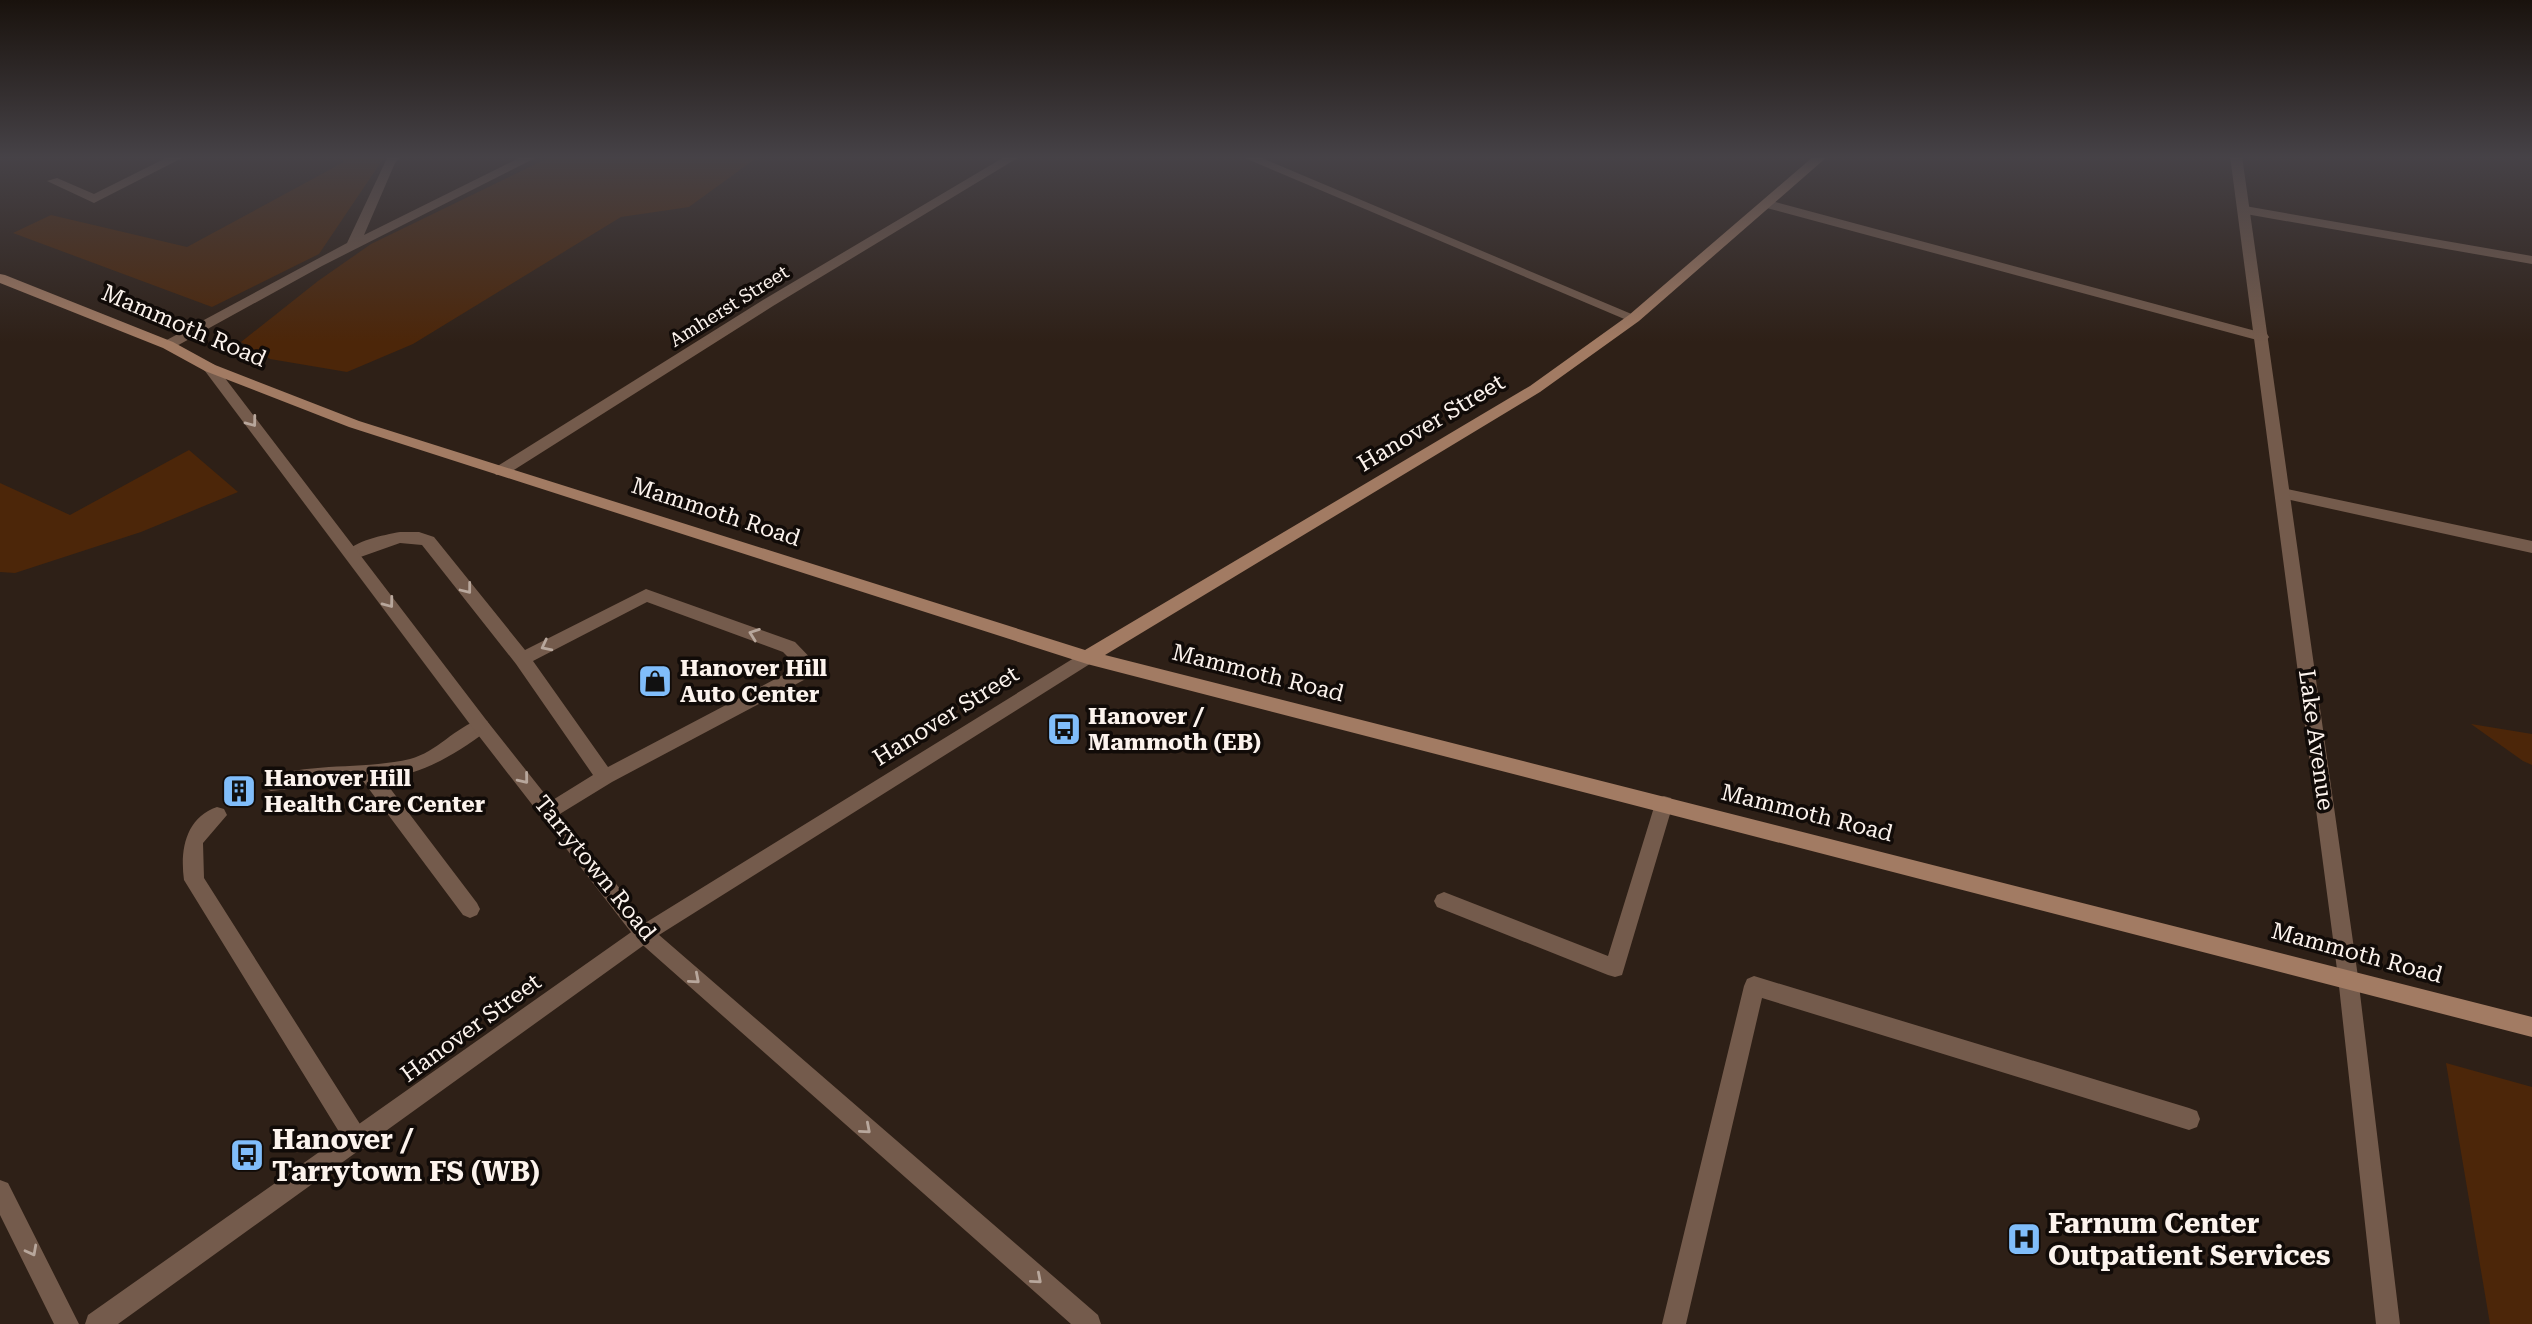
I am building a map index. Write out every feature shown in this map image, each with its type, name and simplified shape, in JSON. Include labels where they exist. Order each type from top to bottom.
[{"type":"main road","name":"Hanover Street","points":[[1087,657],[1487,418],[1634,318],[1752,218]]},
{"type":"main road","name":"Mammoth Road","points":[[0,278],[168,345],[211,368],[354,424],[1087,657],[2348,977],[2532,1027]]},
{"type":"street","points":[[353,245],[365,218]]},
{"type":"street","points":[[168,345],[408,218]]},
{"type":"street","name":"Amherst Street","points":[[501,471],[768,303],[911,218]]},
{"type":"street","points":[[1394,218],[1634,318]]},
{"type":"street","points":[[1819,218],[2262,337]]},
{"type":"street","name":"Lake Avenue","points":[[2246,218],[2348,977],[2388,1324]]},
{"type":"street","points":[[2294,218],[2532,260]]},
{"type":"street","name":"Tarrytown Road","points":[[211,368],[481,726],[644,934],[1088,1324]]},
{"type":"street","points":[[2283,493],[2532,547]]},
{"type":"street","points":[[352,554],[403,536],[417,535],[428,541],[522,659],[605,777]]},
{"type":"street","points":[[522,659],[646,595],[789,647],[811,668],[605,777],[550,812]]},
{"type":"street","name":"Hanover Street","points":[[97,1324],[644,934],[1087,657]]},
{"type":"street","points":[[271,783],[293,778],[368,773],[412,766],[436,756],[481,726]]},
{"type":"street","points":[[368,773],[470,909]]},
{"type":"street","points":[[1444,901],[1615,968],[1664,804]]},
{"type":"street","points":[[217,815],[198,831],[189,850],[194,880],[356,1140]]},
{"type":"street","points":[[1674,1324],[1754,986],[2189,1119]]},
{"type":"street","points":[[0,1191],[67,1324]]},
{"type":"shaded area","points":[[45,218],[63,218],[187,247],[241,218],[343,218],[319,254],[212,307],[13,233]]},
{"type":"shaded area","points":[[425,218],[620,218],[413,344],[347,372],[270,359],[241,342],[318,281],[371,244]]},
{"type":"shaded area","points":[[189,450],[238,492],[141,532],[15,573],[0,572],[0,483],[70,515]]},
{"type":"shaded area","points":[[2471,724],[2532,734],[2532,765],[2523,761]]},
{"type":"shaded area","points":[[2446,1063],[2532,1087],[2532,1324],[2490,1324]]},
{"type":"place","name":"Hanover Hill Auto Center","points":[[655,681]]},
{"type":"place","name":"Hanover / Mammoth (EB)","points":[[1064,729]]},
{"type":"place","name":"Hanover Hill Health Care Center","points":[[239,791]]},
{"type":"place","name":"Hanover / Tarrytown FS (WB)","points":[[247,1155]]},
{"type":"place","name":"Farnum Center Outpatient Services","points":[[2024,1239]]}]
